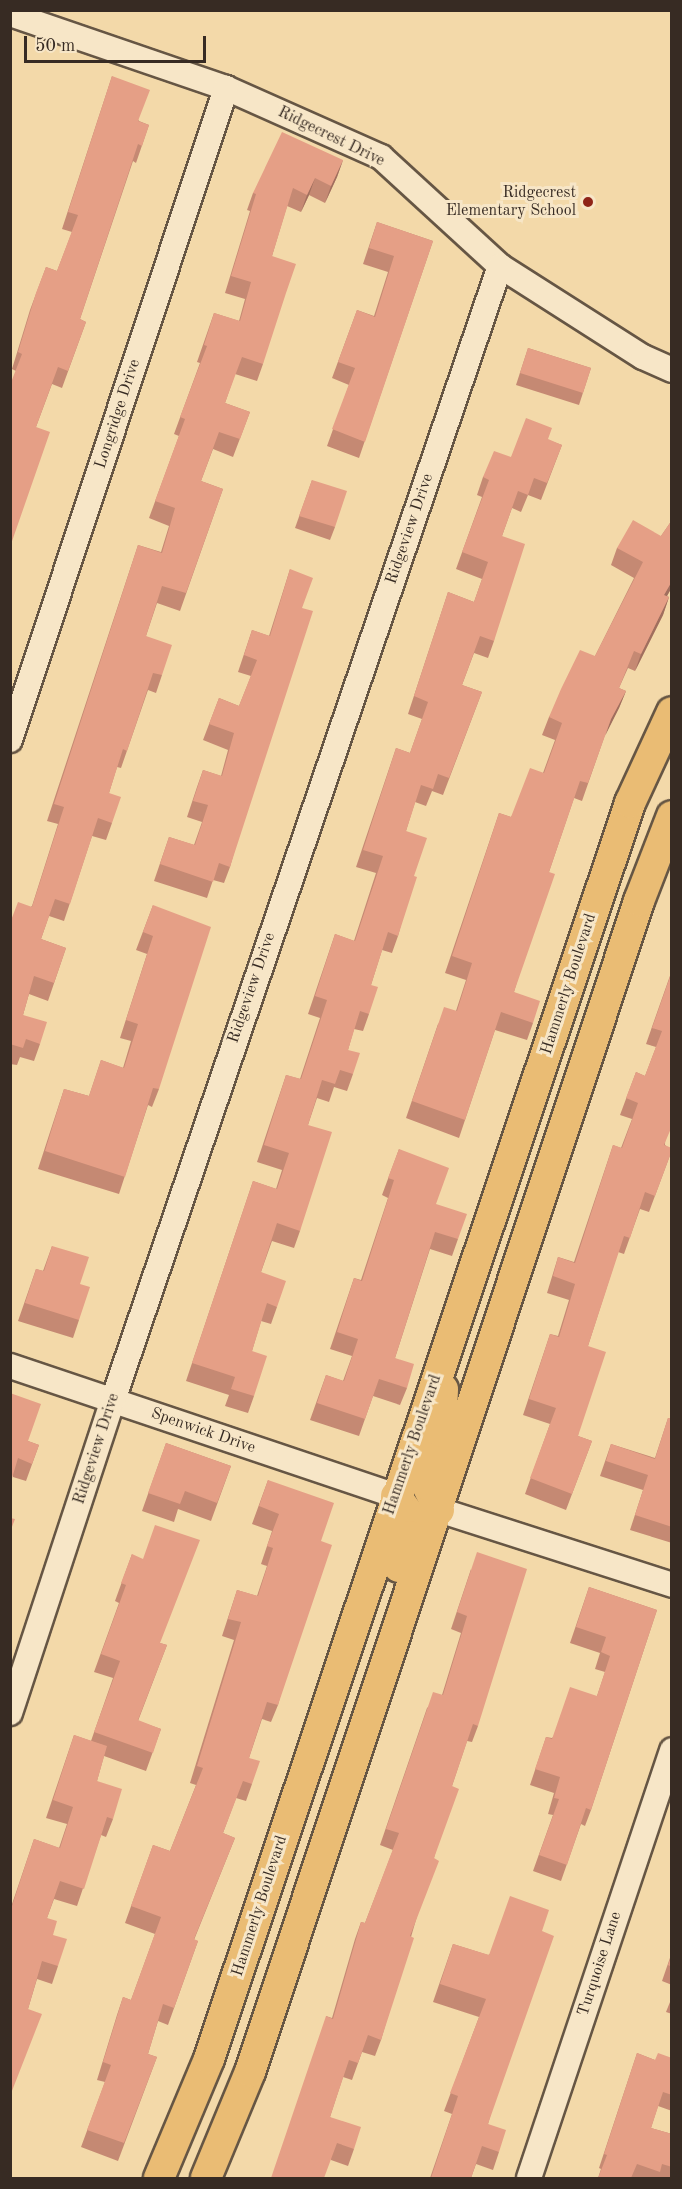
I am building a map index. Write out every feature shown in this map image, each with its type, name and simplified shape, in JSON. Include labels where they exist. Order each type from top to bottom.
[{"type":"main road","name":"Hammerly Boulevard","points":[[159,2178],[209,2059],[630,803],[672,712]]},
{"type":"main road","points":[[206,2178],[250,2072],[439,1510],[565,1123],[671,817],[630,803]]},
{"type":"main road","points":[[528,1110],[565,1123]]},
{"type":"main road","points":[[439,1510],[427,1485],[441,1432],[445,1351]]},
{"type":"main road","points":[[394,1643],[396,1575],[410,1536],[410,1515],[396,1496]]},
{"type":"main road","points":[[231,1994],[271,2008]]},
{"type":"street","name":"Ridgecrest Drive","points":[[10,14],[226,88],[381,157],[500,266],[644,357],[672,370]]},
{"type":"street","name":"Longridge Drive","points":[[10,740],[226,88]]},
{"type":"street","name":"Ridgeview Drive","points":[[10,1713],[113,1400],[500,266]]},
{"type":"street","name":"Spenwick Drive","points":[[10,1366],[396,1496]]},
{"type":"street","points":[[439,1510],[672,1585]]},
{"type":"street","name":"Turquoise Lane","points":[[529,2178],[672,1750]]},
{"type":"building","points":[[112,76],[150,90],[138,121],[149,125],[142,146],[138,144],[80,319],[86,322],[68,371],[58,367],[36,427],[50,432],[10,547],[10,385],[22,354],[18,352],[46,267],[57,271],[78,215],[68,212]]},
{"type":"building","points":[[282,132],[343,160],[331,186],[315,178],[307,195],[293,188],[272,256],[296,264],[263,364],[242,357],[225,403],[250,412],[240,439],[219,432],[201,481],[223,489],[186,593],[162,586],[146,636],[172,645],[162,675],[153,673],[127,751],[123,749],[109,793],[121,797],[112,823],[98,818],[70,904],[55,899],[41,939],[66,948],[54,983],[34,976],[23,1015],[47,1022],[40,1044],[26,1039],[23,1048],[10,1044],[10,923],[18,902],[32,907],[64,807],[54,804],[138,545],[162,553],[175,508],[155,501],[185,419],[180,417],[207,346],[204,345],[214,313],[240,321],[251,282],[231,276],[256,194],[253,193]]},
{"type":"building","points":[[377,222],[433,241],[365,442],[332,429],[355,368],[338,362],[357,310],[375,317],[394,256],[369,248]]},
{"type":"building","points":[[528,348],[591,368],[583,393],[520,373]]},
{"type":"building","points":[[526,418],[552,428],[548,439],[562,445],[547,483],[534,478],[528,495],[518,491],[502,536],[525,544],[494,641],[480,636],[462,685],[482,692],[449,778],[438,774],[433,789],[421,785],[406,831],[427,838],[398,936],[388,932],[371,985],[378,987],[369,1014],[360,1011],[348,1050],[360,1053],[353,1074],[340,1070],[335,1084],[322,1080],[308,1125],[332,1132],[300,1231],[277,1223],[261,1272],[286,1281],[277,1307],[267,1303],[252,1351],[267,1356],[254,1396],[231,1389],[235,1377],[192,1363],[253,1181],[277,1189],[289,1153],[264,1145],[286,1075],[301,1079],[327,1000],[315,996],[335,934],[355,941],[383,856],[363,850],[396,748],[410,753],[428,702],[414,696],[448,592],[474,602],[488,562],[462,552],[489,480],[483,477],[494,451],[511,457]]},
{"type":"building","points":[[312,480],[347,491],[335,527],[299,516]]},
{"type":"building","points":[[633,520],[661,536],[672,520],[672,581],[664,595],[669,597],[641,654],[634,651],[619,688],[626,691],[611,719],[588,783],[580,781],[549,872],[555,874],[514,992],[540,1001],[533,1023],[501,1012],[465,1120],[412,1101],[444,1007],[457,1011],[472,963],[452,956],[499,813],[511,817],[530,768],[544,773],[562,723],[549,717],[561,689],[580,650],[595,656],[643,562],[617,548]]},
{"type":"building","points":[[290,569],[313,578],[302,608],[313,611],[230,867],[219,863],[213,882],[160,864],[169,837],[195,845],[208,805],[193,801],[203,770],[222,776],[234,733],[209,724],[219,698],[239,706],[257,660],[244,655],[252,630],[270,636]]},
{"type":"building","points":[[153,905],[211,927],[159,1089],[153,1088],[125,1177],[45,1151],[64,1089],[89,1096],[101,1060],[124,1068],[138,1024],[126,1020],[153,936],[143,932]]},
{"type":"building","points":[[672,971],[672,1126],[664,1145],[672,1150],[655,1196],[645,1192],[630,1238],[624,1236],[588,1346],[606,1352],[578,1436],[592,1441],[572,1494],[530,1478],[556,1408],[529,1399],[550,1334],[559,1337],[575,1284],[553,1276],[558,1257],[575,1263],[613,1145],[622,1148],[638,1103],[626,1098],[636,1072],[645,1076],[662,1031],[652,1028]]},
{"type":"building","points":[[399,1149],[449,1168],[436,1204],[467,1214],[458,1239],[435,1232],[395,1358],[414,1364],[407,1388],[379,1379],[365,1419],[317,1403],[326,1375],[344,1381],[358,1339],[337,1332],[354,1278],[362,1281],[394,1180],[388,1178]]},
{"type":"building","points":[[52,1246],[89,1257],[80,1284],[90,1287],[79,1320],[25,1303],[36,1269],[44,1271]]},
{"type":"building","points":[[10,1393],[41,1404],[28,1441],[39,1445],[32,1464],[18,1458],[10,1485]]},
{"type":"building","points":[[668,1418],[672,1419],[672,1527],[635,1515],[648,1475],[606,1461],[611,1444],[655,1459]]},
{"type":"building","points":[[166,1443],[231,1466],[217,1503],[185,1491],[180,1504],[148,1493]]},
{"type":"building","points":[[268,1480],[334,1503],[321,1541],[332,1545],[278,1705],[267,1702],[249,1758],[260,1761],[252,1784],[243,1781],[223,1833],[235,1838],[194,1939],[198,1941],[174,2008],[163,2004],[148,2054],[157,2057],[124,2143],[87,2130],[111,2065],[103,2062],[123,1997],[131,2000],[161,1917],[131,1906],[153,1845],[170,1851],[203,1768],[197,1766],[241,1622],[228,1619],[237,1590],[258,1596],[273,1548],[267,1546],[279,1514],[259,1506]]},
{"type":"building","points":[[10,1518],[15,1519],[10,1532]]},
{"type":"building","points":[[155,1525],[200,1540],[160,1643],[167,1645],[138,1720],[161,1729],[153,1753],[94,1732],[120,1661],[101,1654],[126,1585],[121,1583],[132,1554],[143,1559]]},
{"type":"building","points":[[477,1552],[527,1569],[478,1726],[473,1724],[452,1786],[459,1789],[434,1858],[439,1861],[410,1936],[414,1938],[381,2040],[368,2035],[358,2063],[349,2060],[330,2117],[361,2127],[354,2149],[337,2143],[324,2178],[271,2178],[326,2016],[333,2019],[361,1922],[365,1923],[399,1833],[386,1829],[433,1692],[443,1695],[467,1616],[457,1612]]},
{"type":"building","points":[[589,1587],[657,1610],[591,1810],[586,1808],[567,1865],[539,1855],[559,1799],[554,1798],[560,1777],[535,1769],[546,1737],[552,1739],[570,1687],[597,1696],[610,1656],[601,1652],[606,1637],[576,1627]]},
{"type":"building","points":[[74,1735],[107,1746],[97,1781],[122,1789],[113,1819],[107,1817],[84,1889],[60,1881],[47,1918],[57,1921],[53,1935],[67,1939],[58,1966],[42,1961],[28,2009],[42,2014],[10,2096],[10,1912],[34,1839],[60,1848],[73,1807],[53,1800]]},
{"type":"building","points":[[510,1896],[549,1910],[542,1931],[554,1936],[488,2124],[506,2130],[499,2152],[482,2146],[471,2178],[431,2178],[458,2096],[450,2093],[486,1999],[440,1984],[453,1944],[489,1955]]},
{"type":"building","points":[[672,1954],[672,1967],[668,1965]]},
{"type":"building","points":[[637,2053],[655,2060],[658,2053],[672,2058],[672,2095],[663,2092],[651,2128],[672,2134],[672,2167],[662,2164],[660,2172],[637,2164],[631,2178],[598,2178],[607,2155],[604,2154]]},
{"type":"place","name":"Ridgecrest Elementary School","points":[[588,202]]}]
